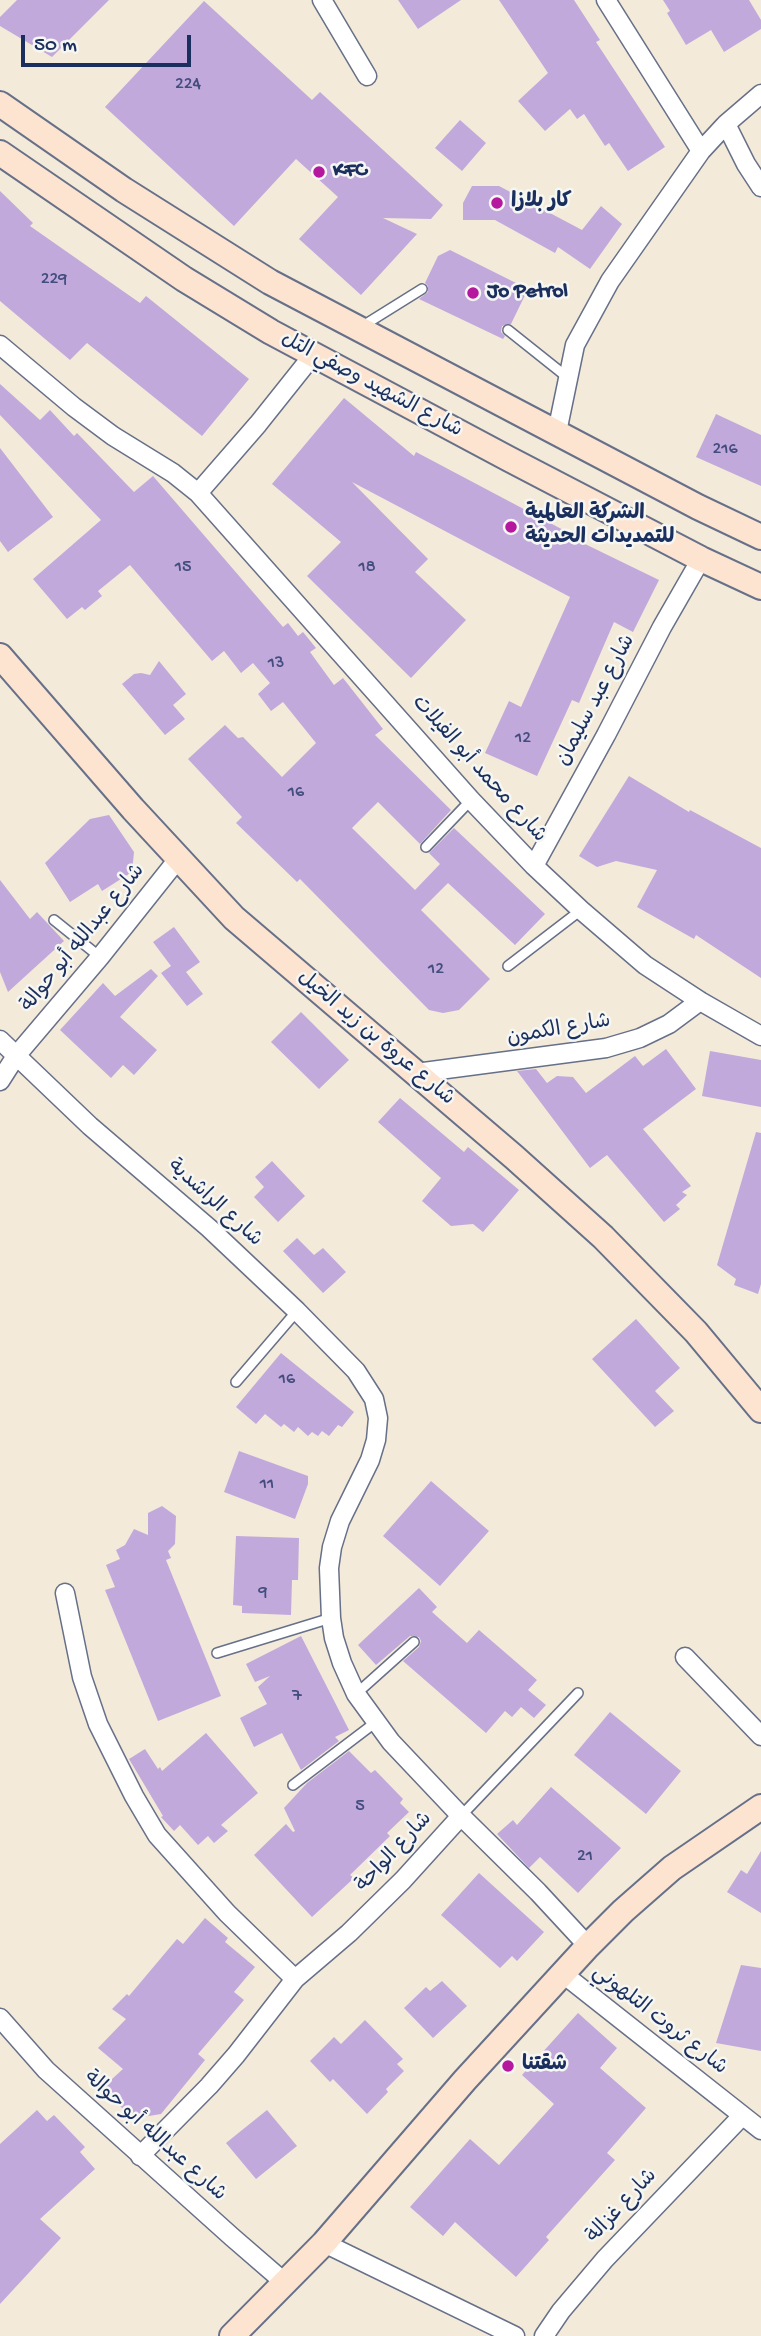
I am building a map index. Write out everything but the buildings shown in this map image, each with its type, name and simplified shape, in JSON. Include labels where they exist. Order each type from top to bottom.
[{"type":"street","points":[[322,0],[367,76]]},
{"type":"street","points":[[606,0],[701,151]]},
{"type":"street","points":[[557,432],[575,345],[604,291],[701,151],[726,124],[761,94]]},
{"type":"street","name":"شارع الشهيد وصفي التل","points":[[0,104],[202,241],[270,282],[698,507],[761,537]]},
{"type":"street","points":[[726,124],[761,187]]},
{"type":"street","name":"شارع الشهيد وصفي التل","points":[[0,153],[184,279],[271,332],[701,559],[761,587]]},
{"type":"street","name":"شارع محمد أبو الفيلات","points":[[0,345],[74,407],[113,436],[173,473],[198,493],[471,800],[580,910],[645,965],[761,1036]]},
{"type":"street","points":[[198,493],[313,355]]},
{"type":"street","name":"شارع عبد سليمان","points":[[534,866],[701,559]]},
{"type":"street","name":"شارع عروة بن زيد الخيل","points":[[0,656],[178,859],[234,918],[514,1157],[603,1237],[696,1332],[761,1410]]},
{"type":"street","name":"شارع عبدالله أبو حوالة","points":[[0,1082],[16,1056],[178,859]]},
{"type":"street","name":"شارع الكمون","points":[[416,1073],[606,1048],[640,1038],[668,1024],[700,1001]]},
{"type":"street","name":"شارع الراشدية","points":[[0,1040],[90,1126],[209,1228],[296,1311],[356,1371],[374,1399],[379,1418]]},
{"type":"street","name":"شارع الواحة","points":[[140,2156],[218,2076],[295,1979],[349,1933],[403,1880],[461,1816],[417,1772],[356,1694],[334,1638],[331,1618],[332,1547],[340,1521],[370,1460],[379,1418]]},
{"type":"street","points":[[65,1593],[86,1689],[98,1724],[157,1835],[227,1913],[295,1979]]},
{"type":"street","points":[[685,1657],[761,1736]]},
{"type":"street","points":[[232,2336],[324,2243],[465,2080],[587,1946],[672,1868],[761,1807]]},
{"type":"street","points":[[461,1816],[538,1892],[587,1946]]},
{"type":"street","name":"شارع ثروت التلهوني","points":[[562,1973],[761,2130]]},
{"type":"street","name":"شارع عبدالله أبو حوالة","points":[[0,2018],[46,2070],[284,2282]]},
{"type":"street","name":"شارع غزالة","points":[[544,2336],[604,2259],[742,2116]]},
{"type":"street","points":[[324,2243],[515,2336]]},
{"type":"lane","points":[[357,329],[422,289]]},
{"type":"lane","points":[[508,330],[567,377]]},
{"type":"lane","points":[[426,847],[471,800]]},
{"type":"lane","points":[[508,966],[580,910]]},
{"type":"lane","points":[[54,919],[100,957]]},
{"type":"lane","points":[[236,1382],[296,1311]]},
{"type":"lane","points":[[217,1653],[331,1618]]},
{"type":"lane","points":[[356,1694],[414,1642]]},
{"type":"lane","points":[[461,1816],[578,1693]]},
{"type":"lane","points":[[293,1785],[376,1722]]},
{"type":"place","name":"KFC","points":[[319,172]]},
{"type":"place","name":"كار بلازا","points":[[497,203]]},
{"type":"place","name":"Jo Petrol","points":[[473,293]]},
{"type":"place","name":"الشركة العالمية للتمديدات الحديثة","points":[[511,527]]},
{"type":"place","name":"شقتنا","points":[[508,2066]]}]
